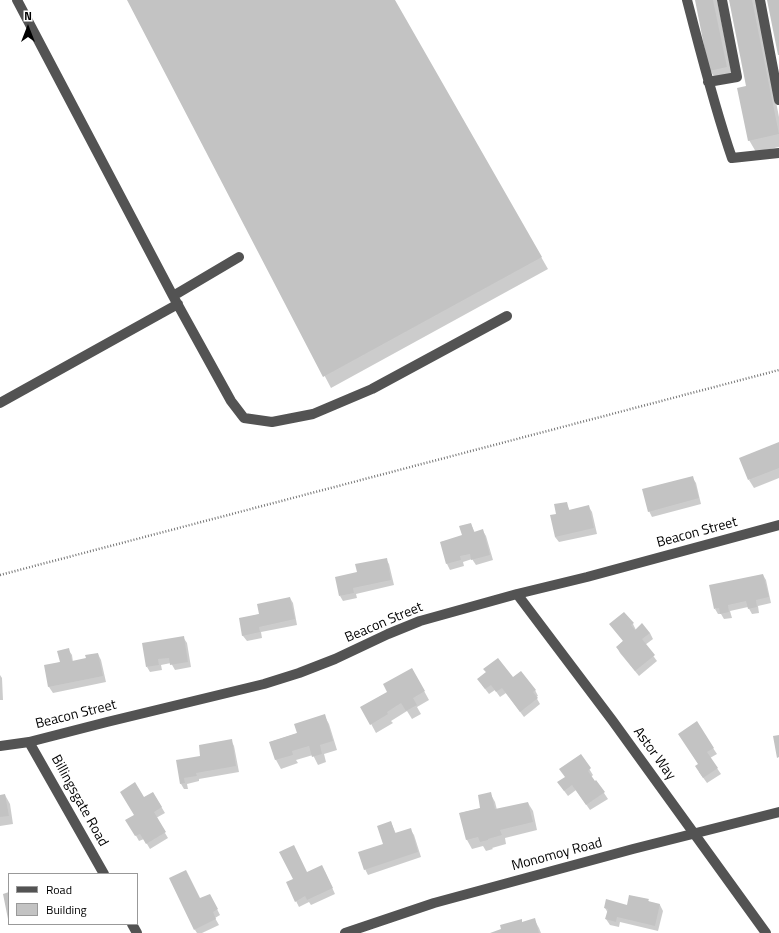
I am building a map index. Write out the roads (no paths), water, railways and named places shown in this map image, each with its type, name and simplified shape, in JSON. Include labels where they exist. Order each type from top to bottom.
[{"type":"street","points":[[17,0],[176,300],[231,401],[244,418],[272,422],[313,414],[372,389],[507,316]]},
{"type":"street","points":[[687,0],[708,82],[732,158],[779,153]]},
{"type":"street","points":[[708,82],[737,77],[722,0]]},
{"type":"street","points":[[760,0],[779,100]]},
{"type":"street","points":[[0,403],[176,300],[239,257]]},
{"type":"street","name":"Beacon Street","points":[[0,746],[29,742],[264,684],[299,673],[335,659],[420,621],[779,525]]},
{"type":"street","name":"Astor Way","points":[[517,594],[612,720],[766,933]]},
{"type":"street","name":"Billingsgate Road","points":[[29,742],[103,873]]},
{"type":"street","name":"Monomoy Road","points":[[345,933],[434,903],[694,833],[779,812]]}]
